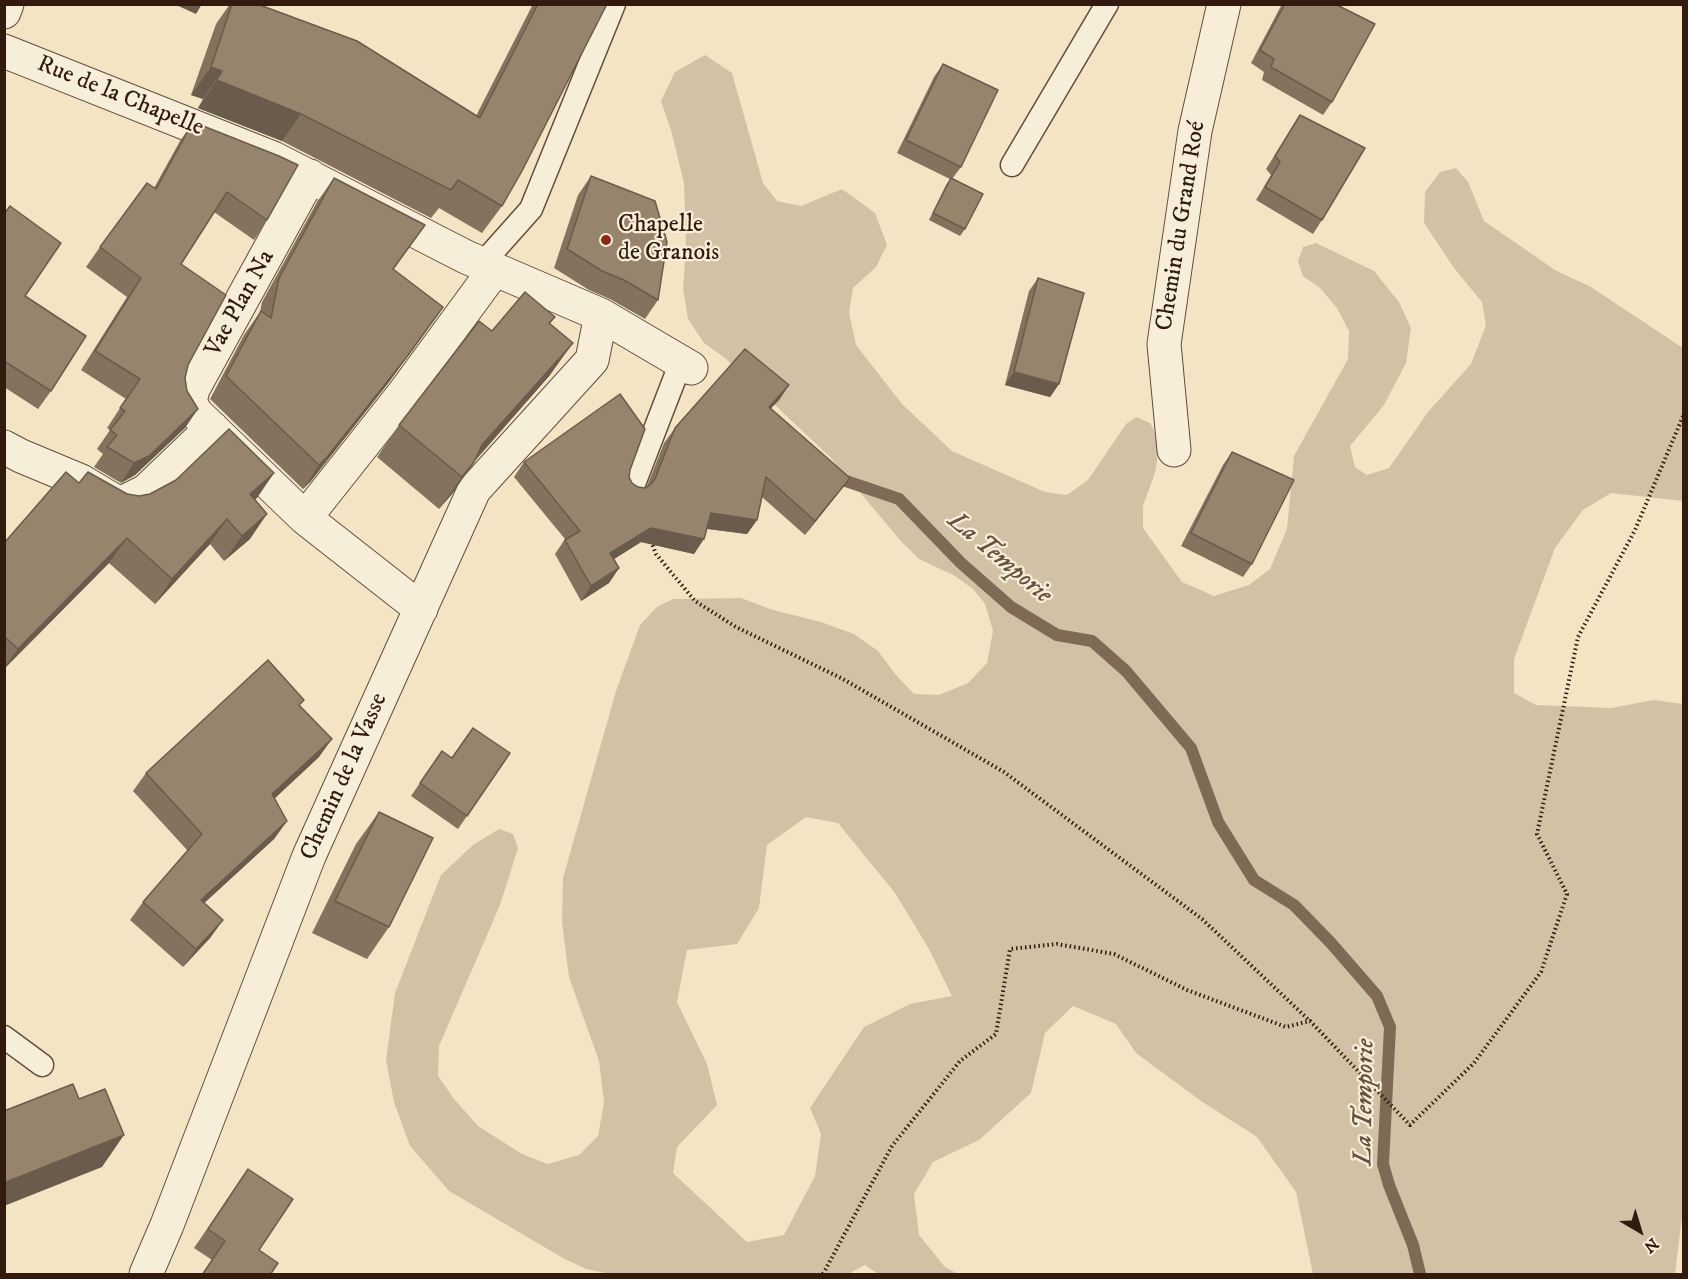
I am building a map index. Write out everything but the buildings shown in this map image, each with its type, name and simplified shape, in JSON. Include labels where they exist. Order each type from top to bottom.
[{"type":"street","points":[[4,12],[7,4]]},
{"type":"street","name":"Chemin du Grand Roé","points":[[1174,450],[1164,344],[1195,131],[1224,4]]},
{"type":"street","name":"Rue de la Chapelle","points":[[4,51],[273,158],[489,266],[601,315],[686,365]]},
{"type":"street","name":"Vae Plan Na","points":[[310,176],[193,389],[190,402],[212,428],[305,518],[421,609]]},
{"type":"street","points":[[305,518],[404,393],[489,266]]},
{"type":"street","name":"Chemin de la Vasse","points":[[146,1275],[309,856],[474,490],[592,360],[601,315]]},
{"type":"street","points":[[4,447],[81,481],[118,503],[146,491],[212,428]]},
{"type":"lane","points":[[489,266],[531,209],[614,4]]},
{"type":"lane","points":[[1012,165],[1107,4]]},
{"type":"lane","points":[[632,489],[686,365]]},
{"type":"lane","points":[[4,1037],[42,1065]]},
{"type":"path","points":[[632,489],[656,554],[695,601],[736,627],[841,678],[1004,772],[1202,920],[1310,1021],[1410,1125],[1473,1063],[1541,972],[1567,894],[1537,834],[1578,637],[1635,530],[1683,414]]},
{"type":"path","points":[[823,1275],[892,1146],[960,1061],[996,1034],[1010,949],[1057,944],[1114,954],[1187,990],[1286,1027],[1310,1021]]},
{"type":"shaded area","points":[[705,55],[732,73],[763,183],[777,201],[801,206],[842,189],[875,213],[887,245],[876,267],[853,288],[849,313],[856,345],[902,404],[952,451],[1045,492],[1067,495],[1088,480],[1126,424],[1136,417],[1150,423],[1160,442],[1155,473],[1143,506],[1143,528],[1182,582],[1214,596],[1249,585],[1270,569],[1287,529],[1294,456],[1348,359],[1349,331],[1337,308],[1319,287],[1303,276],[1298,261],[1303,247],[1316,243],[1374,271],[1399,302],[1411,328],[1406,363],[1384,405],[1350,446],[1355,467],[1367,475],[1389,468],[1428,412],[1471,364],[1486,325],[1482,302],[1454,268],[1424,223],[1425,192],[1440,172],[1456,168],[1468,182],[1484,221],[1555,270],[1591,287],[1683,348],[1683,501],[1611,493],[1583,510],[1555,548],[1514,659],[1514,693],[1536,705],[1611,708],[1654,700],[1683,704],[1684,1200],[1675,1274],[1313,1274],[1296,1192],[1257,1137],[1201,1101],[1136,1053],[1116,1024],[1073,1006],[1045,1033],[1031,1093],[979,1140],[933,1162],[914,1194],[919,1235],[945,1267],[958,1274],[878,1274],[865,1265],[848,1274],[610,1274],[586,1269],[563,1258],[449,1191],[410,1146],[394,1102],[386,1060],[395,993],[441,875],[473,845],[499,829],[513,834],[518,848],[500,905],[439,1046],[438,1076],[454,1099],[478,1126],[522,1154],[548,1164],[579,1155],[598,1136],[604,1102],[599,1061],[569,977],[562,922],[563,878],[616,691],[640,625],[657,607],[673,599],[741,598],[773,610],[821,622],[854,634],[878,651],[914,694],[939,695],[968,683],[987,663],[993,631],[985,604],[973,589],[955,576],[919,559],[900,540],[830,457],[725,358],[704,343],[688,319],[683,288],[686,247],[684,183],[661,101],[675,72]],"holes":[[[806,817],[838,823],[895,893],[929,949],[952,996],[910,1004],[864,1027],[810,1108],[821,1134],[815,1176],[784,1235],[747,1242],[673,1173],[677,1147],[717,1105],[707,1064],[677,1002],[687,950],[737,944],[759,908],[767,845]]]},
{"type":"waterway","name":"La Temporie","points":[[833,473],[843,480],[899,499],[961,563],[1011,607],[1057,635],[1092,641],[1126,671],[1191,748],[1218,822],[1254,880],[1294,905],[1377,996],[1390,1027],[1383,1164],[1413,1245],[1420,1274]]},
{"type":"place","name":"Chapelle de Granois","points":[[606,240]]}]
